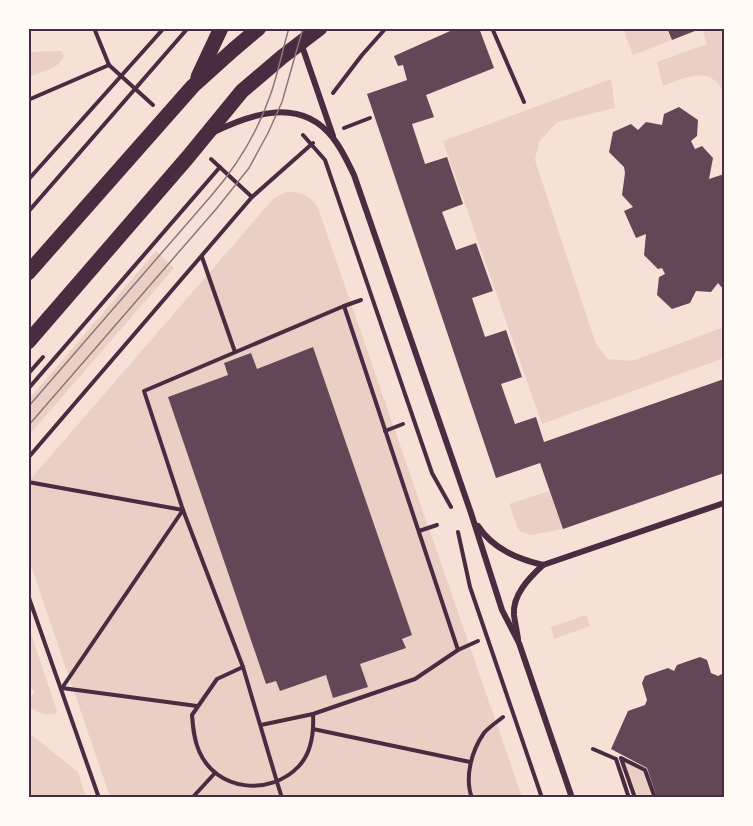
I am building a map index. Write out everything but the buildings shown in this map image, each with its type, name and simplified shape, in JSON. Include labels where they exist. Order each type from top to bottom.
[{"type":"main road","points":[[194,86],[221,28]]},
{"type":"main road","points":[[28,273],[194,86],[260,28]]},
{"type":"main road","points":[[28,342],[242,91],[298,36],[320,28]]},
{"type":"street","points":[[298,36],[324,107],[331,134],[354,175],[502,610],[519,643]]},
{"type":"street","points":[[205,136],[240,120],[277,112],[299,114],[314,121],[331,134]]},
{"type":"street","points":[[572,798],[519,643],[513,612],[524,585],[543,565],[724,503]]},
{"type":"street","points":[[472,518],[481,531],[500,549],[515,557],[543,565]]},
{"type":"path","points":[[28,180],[164,28]]},
{"type":"path","points":[[28,212],[188,28]]},
{"type":"path","points":[[324,107],[362,55],[386,28]]},
{"type":"path","points":[[492,28],[524,102]]},
{"type":"path","points":[[28,100],[109,65]]},
{"type":"path","points":[[28,458],[252,196],[311,143],[370,118]]},
{"type":"path","points":[[314,121],[302,134],[325,160],[432,473],[451,509]]},
{"type":"path","points":[[205,170],[219,153]]},
{"type":"path","points":[[28,389],[220,167]]},
{"type":"path","points":[[202,257],[235,352]]},
{"type":"path","points":[[282,798],[243,667],[183,510],[144,391],[360,300]]},
{"type":"path","points":[[344,306],[458,650]]},
{"type":"path","points":[[28,374],[44,356]]},
{"type":"path","points":[[385,431],[403,424]]},
{"type":"path","points":[[28,482],[183,510]]},
{"type":"path","points":[[62,688],[183,510]]},
{"type":"path","points":[[419,531],[437,525]]},
{"type":"path","points":[[457,527],[470,587],[542,798]]},
{"type":"path","points":[[28,595],[99,798]]},
{"type":"path","points":[[261,725],[313,714],[415,679],[458,650],[478,642]]},
{"type":"path","points":[[243,667],[217,679],[192,715],[194,735],[200,753],[215,773],[236,785],[261,787],[278,782],[300,766],[309,749],[313,714]]},
{"type":"path","points":[[62,688],[197,706]]},
{"type":"path","points":[[472,798],[470,762],[485,732],[503,717]]},
{"type":"path","points":[[313,729],[470,762]]},
{"type":"path","points":[[593,748],[616,759],[630,798]]},
{"type":"path","points":[[635,798],[621,758],[645,770],[655,798]]},
{"type":"path","points":[[192,798],[215,773]]},
{"type":"shaded area","points":[[623,29],[667,29],[672,40],[633,55]]},
{"type":"shaded area","points":[[702,29],[724,29],[724,95],[719,85],[706,76],[680,79],[663,86],[657,62],[707,44]]},
{"type":"shaded area","points":[[61,51],[64,56],[58,64],[29,77],[29,52]]},
{"type":"shaded area","points":[[611,79],[615,108],[557,122],[539,142],[535,160],[596,344],[608,359],[632,361],[724,327],[724,358],[542,424],[443,141]]},
{"type":"shaded area","points":[[287,192],[305,195],[318,208],[522,797],[110,797],[29,560],[28,482],[274,198]]},
{"type":"shaded area","points":[[156,251],[174,268],[29,435],[29,399]]},
{"type":"shaded area","points":[[549,491],[563,529],[531,535],[519,531],[509,504]]},
{"type":"shaded area","points":[[586,615],[590,626],[554,639],[551,627]]},
{"type":"shaded area","points":[[29,628],[57,711],[55,714],[43,714],[29,707],[29,699],[35,692],[29,686]]},
{"type":"shaded area","points":[[29,733],[78,772],[86,797],[29,797]]},
{"type":"shaded area","points":[[624,761],[643,772],[652,797],[636,797]]},
{"type":"tram line","points":[[28,407],[211,196],[238,161],[265,110],[289,28]]},
{"type":"tram line","points":[[28,426],[249,168],[282,102],[303,28]]}]
